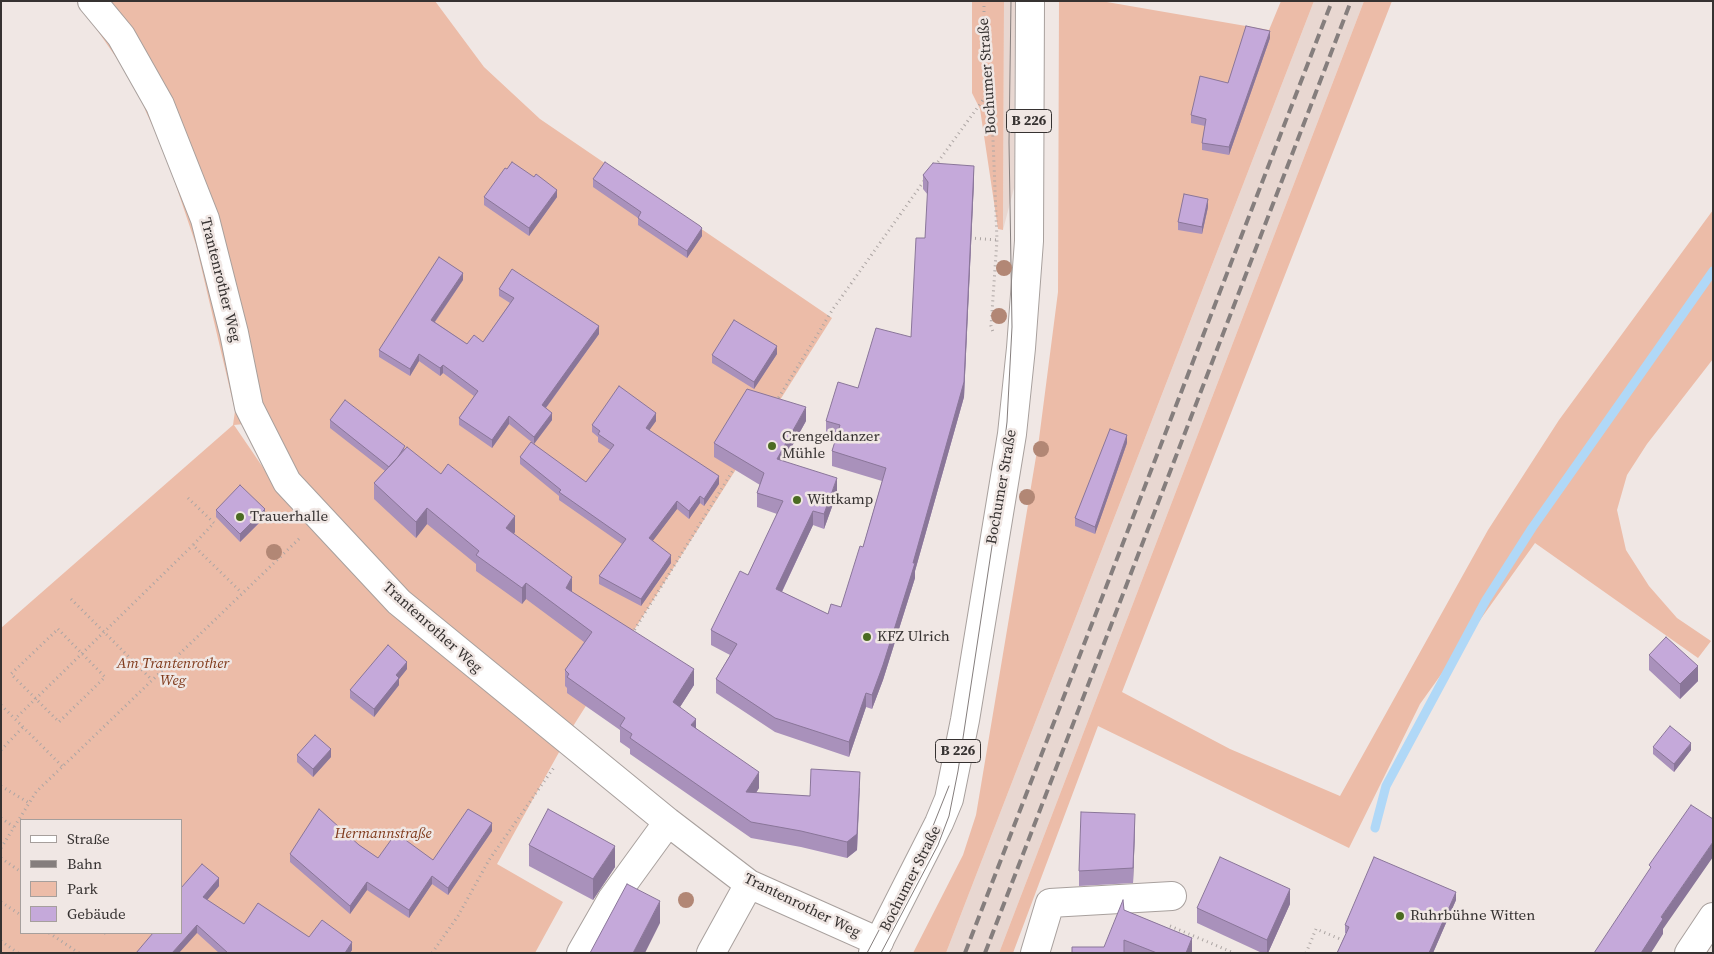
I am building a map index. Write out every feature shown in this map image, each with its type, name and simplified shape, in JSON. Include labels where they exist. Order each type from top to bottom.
[{"type":"street","name":"Trantenrother Weg","points":[[92,1],[121,36],[160,105],[205,218],[234,333],[249,406],[287,482],[399,602],[569,743],[668,822],[749,884],[876,947]]},
{"type":"street","name":"Bochumer Straße","points":[[876,947],[930,845],[949,799],[965,720],[1012,434],[1029,241],[1030,1]]},
{"type":"street","points":[[581,953],[612,899],[668,822]]},
{"type":"street","points":[[712,953],[749,884]]},
{"type":"street","points":[[1035,953],[1050,903],[1172,896]]},
{"type":"street","points":[[1689,953],[1713,917]]},
{"type":"path","name":"Bochumer Straße","points":[[984,1],[984,34],[991,89],[996,240]]},
{"type":"path","points":[[934,167],[991,89]]},
{"type":"path","points":[[770,410],[833,309],[929,175]]},
{"type":"path","points":[[629,640],[739,462]]},
{"type":"path","points":[[15,719],[214,523],[188,498]]},
{"type":"path","points":[[1,848],[36,792],[320,517]]},
{"type":"path","points":[[193,545],[242,593]]},
{"type":"path","points":[[71,599],[152,680]]},
{"type":"path","points":[[58,629],[105,677],[59,722],[35,700],[11,674],[58,629]]},
{"type":"path","points":[[1,706],[62,766]]},
{"type":"path","points":[[1,750],[23,728]]},
{"type":"path","points":[[432,953],[458,916],[490,860],[567,749],[569,743]]},
{"type":"path","points":[[1,786],[29,803]]},
{"type":"path","points":[[1,818],[14,827]]},
{"type":"path","points":[[1,858],[20,871]]},
{"type":"path","points":[[1,902],[20,914]]},
{"type":"path","points":[[1306,953],[1316,929],[1352,944]]},
{"type":"path","points":[[50,934],[79,953]]},
{"type":"path","points":[[1,942],[18,953]]},
{"type":"shaded area","points":[[1004,1],[1015,1],[1014,188],[1003,230]]},
{"type":"shaded area","points":[[1314,1],[1364,1],[999,953],[946,953]]},
{"type":"green space","points":[[77,1],[435,1],[484,67],[540,119],[832,318],[570,731],[411,601],[293,471],[264,422],[234,425],[275,485],[563,745],[497,864],[563,902],[535,953],[1,953],[1,628],[233,425],[235,411],[196,245],[164,150],[146,112],[138,89]]},
{"type":"green space","points":[[972,1],[1004,1],[1003,230],[998,229],[980,109],[972,93]]},
{"type":"green space","points":[[1059,1],[1101,1],[1269,30],[1281,1],[1314,1],[946,953],[913,953],[963,855],[976,815],[1039,439],[1058,292]]},
{"type":"green space","points":[[1364,1],[1392,1],[1122,692],[1230,749],[1340,796],[1488,530],[1559,420],[1713,210],[1713,359],[1647,444],[1627,475],[1617,510],[1626,550],[1649,586],[1677,618],[1711,641],[1698,658],[1535,543],[1420,704],[1349,848],[1098,726],[1013,953],[999,953]]},
{"type":"building","points":[[1246,26],[1270,31],[1229,147],[1202,143],[1206,119],[1191,115],[1200,76],[1228,83]]},
{"type":"building","points":[[512,162],[534,177],[536,174],[557,190],[529,228],[484,197],[505,168],[507,169]]},
{"type":"building","points":[[605,162],[702,228],[687,251],[638,218],[641,212],[593,179]]},
{"type":"building","points":[[933,163],[974,166],[964,382],[913,563],[915,563],[883,665],[872,695],[866,693],[849,742],[775,718],[716,679],[737,644],[711,630],[740,571],[748,575],[783,501],[757,493],[764,473],[714,443],[747,389],[806,407],[777,459],[837,478],[824,514],[813,511],[776,589],[828,614],[831,604],[841,607],[860,546],[863,547],[886,468],[832,451],[840,425],[826,421],[838,382],[858,388],[876,328],[911,337],[916,238],[925,238],[928,182],[923,175]]},
{"type":"building","points":[[1184,194],[1208,199],[1202,227],[1178,222]]},
{"type":"building","points":[[439,257],[463,273],[431,320],[467,344],[474,335],[483,342],[514,298],[499,289],[512,269],[599,326],[542,405],[552,413],[534,437],[509,416],[492,440],[459,418],[478,391],[443,365],[440,368],[419,354],[410,369],[379,350]]},
{"type":"building","points":[[734,320],[777,346],[754,382],[712,355]]},
{"type":"building","points":[[619,386],[656,413],[646,428],[719,476],[704,499],[700,496],[689,511],[677,501],[649,538],[671,555],[641,599],[599,576],[626,539],[559,492],[561,490],[520,457],[531,442],[586,482],[614,445],[598,434],[600,431],[592,425]]},
{"type":"building","points":[[345,400],[405,446],[389,467],[330,420]]},
{"type":"building","points":[[1110,429],[1127,435],[1095,527],[1075,518]]},
{"type":"building","points":[[407,447],[441,474],[448,464],[515,516],[506,528],[572,577],[566,588],[694,669],[673,702],[696,719],[691,725],[759,772],[746,792],[810,796],[811,769],[860,772],[857,834],[847,842],[751,822],[630,738],[632,734],[620,726],[625,718],[567,677],[569,674],[565,670],[592,632],[526,583],[522,588],[476,555],[479,551],[427,508],[416,522],[374,483]]},
{"type":"building","name":"Trauerhalle","points":[[240,485],[265,509],[240,534],[216,510]]},
{"type":"building","points":[[1666,637],[1698,666],[1680,684],[1649,655]]},
{"type":"building","points":[[388,645],[407,662],[396,675],[399,678],[374,709],[350,690]]},
{"type":"building","points":[[1670,726],[1691,743],[1674,764],[1653,747]]},
{"type":"building","points":[[315,735],[331,749],[313,769],[297,755]]},
{"type":"building","points":[[1691,805],[1713,819],[1713,842],[1661,917],[1663,919],[1641,953],[1594,953],[1651,867],[1649,865]]},
{"type":"building","points":[[319,809],[359,845],[378,858],[396,833],[433,860],[468,809],[492,823],[448,888],[432,876],[409,910],[367,882],[350,906],[290,854]]},
{"type":"building","points":[[548,809],[615,846],[593,879],[529,845]]},
{"type":"building","points":[[1081,812],[1135,814],[1133,868],[1079,871]]},
{"type":"building","points":[[1220,857],[1290,889],[1267,940],[1197,908]]},
{"type":"building","name":"Ruhrbühne Witten","points":[[1374,857],[1456,892],[1429,953],[1337,953],[1349,927],[1345,925]]},
{"type":"building","points":[[202,864],[219,878],[203,897],[244,924],[258,903],[309,937],[322,920],[352,942],[345,953],[228,953],[197,925],[172,953],[136,953],[152,934],[182,934],[182,887]]},
{"type":"building","points":[[627,884],[660,901],[633,953],[590,953]]},
{"type":"building","points":[[1123,900],[1124,910],[1192,938],[1186,953],[1157,953],[1124,940],[1124,953],[1072,953],[1072,947],[1104,947]]},
{"type":"waterway","points":[[1375,828],[1386,786],[1486,600],[1532,528],[1713,271]]},
{"type":"tram line","points":[[881,953],[938,845],[949,816],[958,771],[992,546],[1007,422],[1012,327],[1009,142],[1011,1]]},
{"type":"tram line","points":[[867,953],[931,831],[949,786]]},
{"type":"railway","points":[[965,953],[1332,1]]},
{"type":"railway","points":[[985,953],[1351,1]]},
{"type":"place","name":"Crengeldanzer Mühle","points":[[772,446]]},
{"type":"place","name":"Wittkamp","points":[[797,500]]},
{"type":"place","name":"Trauerhalle","points":[[240,517]]},
{"type":"place","name":"KFZ Ulrich","points":[[867,637]]},
{"type":"place","name":"Ruhrbühne Witten","points":[[1400,916]]},
{"type":"park label","name":"Am Trantenrother Weg","points":[[173,672]]},
{"type":"park label","name":"Hermannstraße","points":[[383,834]]}]
